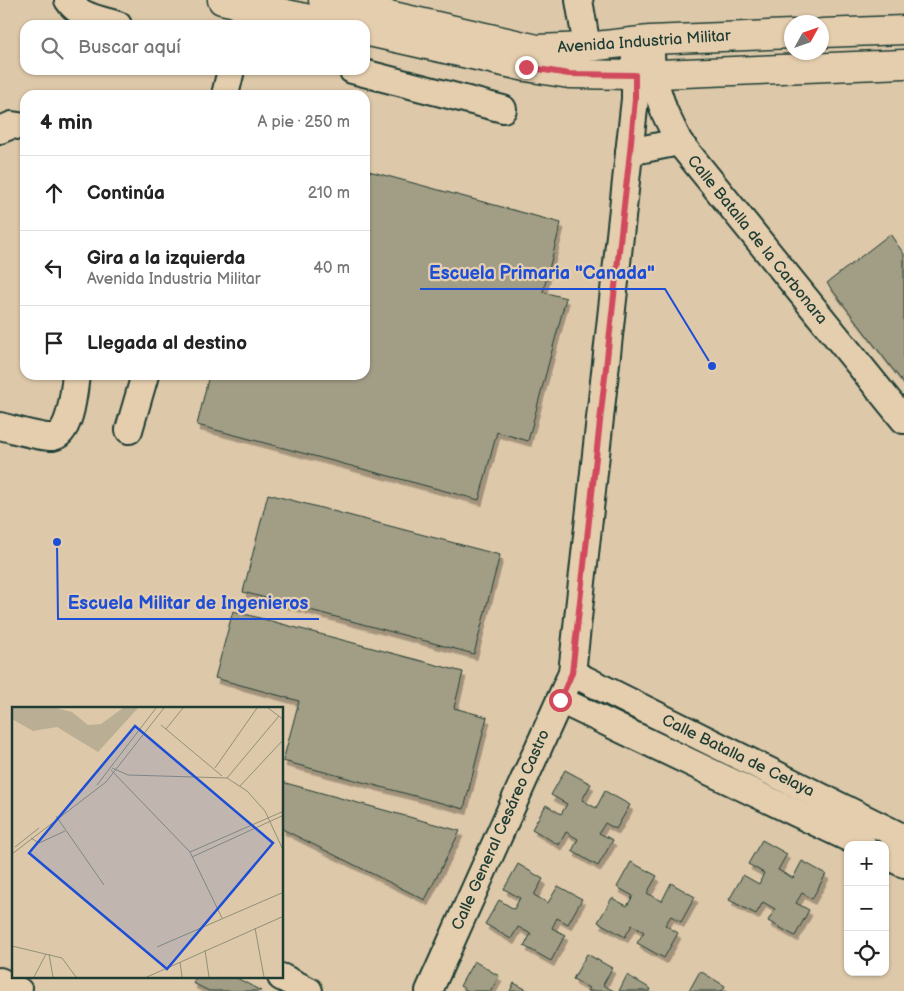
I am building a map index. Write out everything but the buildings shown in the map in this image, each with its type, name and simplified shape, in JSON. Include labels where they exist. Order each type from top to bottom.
[{"type":"main road","name":"Avenida Industria Militar","points":[[237,8],[298,8],[537,49],[587,47],[642,41],[784,34]]},
{"type":"main road","points":[[829,33],[904,30]]},
{"type":"main road","name":"Avenida Industria Militar","points":[[370,32],[526,67],[569,74],[643,75],[904,64]]},
{"type":"street","points":[[68,0],[84,15],[101,20]]},
{"type":"street","points":[[579,0],[587,47]]},
{"type":"street","name":"Calle General Cesáreo Castro","points":[[428,991],[572,673],[635,99],[643,75],[642,41]]},
{"type":"street","points":[[370,75],[503,109]]},
{"type":"street","name":"Calle Batalla de la Carbonara","points":[[643,75],[679,142],[904,420]]},
{"type":"street","points":[[0,130],[12,125],[20,126]]},
{"type":"street","points":[[630,142],[679,142]]},
{"type":"street","points":[[0,426],[46,437],[55,437],[61,433],[69,419],[75,380]]},
{"type":"street","points":[[129,430],[144,380]]},
{"type":"street","name":"Calle Batalla de Celaya","points":[[572,673],[904,838]]},
{"type":"street","name":"Calle Batalla de Celaya","points":[[560,700],[855,841]]},
{"type":"street","points":[[889,857],[904,864]]},
{"type":"street","points":[[283,978],[310,991]]},
{"type":"street","points":[[0,982],[19,991]]},
{"type":"place","name":"Escuela Primaria \"Canada\"","points":[[712,366]]},
{"type":"place","name":"Escuela Militar de Ingenieros","points":[[57,542]]},
{"type":"route","points":[[526,67],[569,74],[635,75],[635,99],[630,152],[572,673],[560,700]]}]
